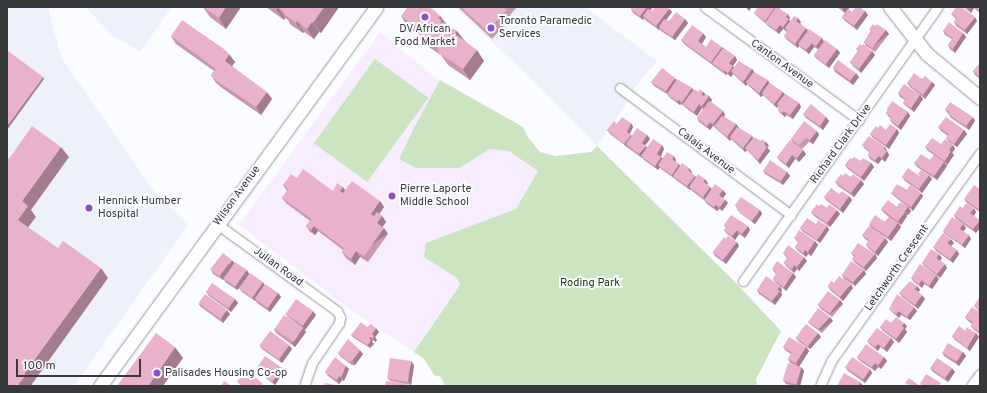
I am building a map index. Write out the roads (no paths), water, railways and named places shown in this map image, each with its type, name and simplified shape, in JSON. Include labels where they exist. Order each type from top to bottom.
[{"type":"main road","name":"Wilson Avenue","points":[[100,386],[376,7]]},
{"type":"main road","points":[[890,7],[927,54],[980,98]]},
{"type":"street","name":"Canton Avenue","points":[[705,7],[859,120]]},
{"type":"street","name":"Richard Clark Drive","points":[[743,280],[859,120],[938,7]]},
{"type":"street","name":"Calais Avenue","points":[[620,88],[791,215]]},
{"type":"street","name":"Letchworth Crescent","points":[[820,386],[831,361],[980,154]]},
{"type":"street","name":"Julian Road","points":[[217,224],[337,311],[340,317],[339,323],[312,364],[304,386]]},
{"type":"street","points":[[971,386],[980,374]]},
{"type":"place","name":"DV African Food Market","points":[[425,17]]},
{"type":"place","name":"Toronto Paramedic Services","points":[[491,28]]},
{"type":"place","name":"Pierre Laporte Middle School","points":[[392,196]]},
{"type":"place","name":"Hennick Humber Hospital","points":[[89,208]]},
{"type":"place","name":"Palisades Housing Co-op","points":[[157,373]]},
{"type":"park label","name":"Roding Park","points":[[590,283]]}]
